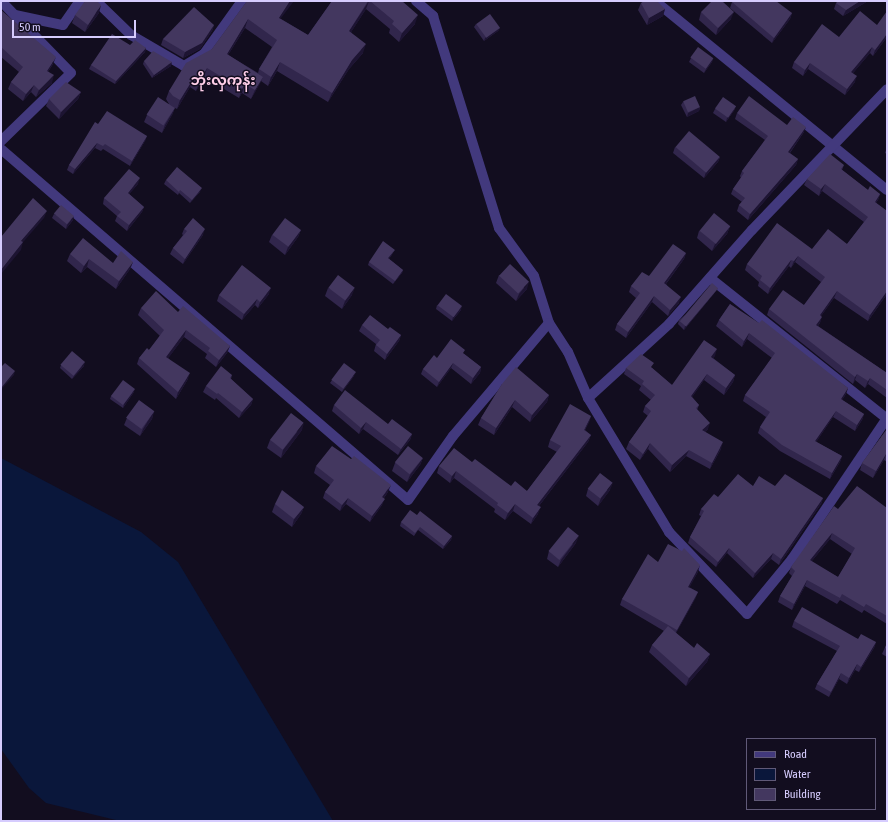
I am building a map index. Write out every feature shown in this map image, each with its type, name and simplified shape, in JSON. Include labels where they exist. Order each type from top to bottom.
[{"type":"street","points":[[1,1],[71,72],[1,141]]},
{"type":"street","points":[[15,15],[63,24],[80,1]]},
{"type":"street","points":[[96,1],[131,35],[184,66],[204,54],[242,1]]},
{"type":"street","points":[[416,1],[432,16],[499,228],[534,276],[549,323],[568,352],[588,398],[669,532],[747,614],[792,559],[887,419],[710,278]]},
{"type":"street","points":[[655,1],[831,147],[887,190]]},
{"type":"street","points":[[588,398],[670,324],[710,278],[887,88]]},
{"type":"street","points":[[1,148],[408,500],[453,436],[549,323]]},
{"type":"water","points":[[1,458],[141,532],[178,562],[333,821],[120,821],[46,803],[29,788],[1,749]]},
{"type":"building","points":[[85,1],[97,1],[101,5],[88,25],[75,15]]},
{"type":"building","points":[[247,1],[290,1],[279,18],[308,35],[332,1],[368,1],[349,31],[366,44],[352,60],[332,93],[280,62],[271,77],[259,69],[277,40],[248,19],[227,54],[263,77],[255,90],[245,84],[242,89],[207,68],[199,82],[193,79],[180,100],[173,96],[169,91],[186,63],[212,49]]},
{"type":"building","points":[[370,1],[402,1],[418,15],[402,33],[392,24],[394,21]]},
{"type":"building","points":[[644,1],[657,1],[665,9],[649,18],[641,3]]},
{"type":"building","points":[[712,1],[722,1],[734,12],[718,28],[701,12]]},
{"type":"building","points":[[776,1],[792,13],[774,38],[732,2]]},
{"type":"building","points":[[838,1],[860,1],[846,10],[836,3]]},
{"type":"building","points":[[194,7],[214,25],[202,43],[185,52],[163,39]]},
{"type":"building","points":[[1,10],[56,57],[47,71],[54,75],[39,90],[34,85],[26,94],[11,82],[23,67],[1,47]]},
{"type":"building","points":[[860,11],[877,25],[887,11],[887,34],[875,50],[872,47],[851,72],[857,76],[847,89],[810,63],[805,70],[794,62],[822,24],[839,37]]},
{"type":"building","points":[[490,14],[500,28],[486,38],[476,24]]},
{"type":"building","points":[[112,34],[130,45],[135,40],[146,48],[116,81],[91,65]]},
{"type":"building","points":[[698,47],[713,58],[706,69],[690,58]]},
{"type":"building","points":[[153,51],[172,62],[154,75],[144,61]]},
{"type":"building","points":[[66,82],[81,92],[61,112],[49,99]]},
{"type":"building","points":[[695,96],[700,107],[688,112],[683,101]]},
{"type":"building","points":[[749,96],[787,125],[793,117],[806,127],[788,152],[798,159],[750,214],[739,205],[745,198],[733,189],[744,173],[742,171],[768,136],[737,113]]},
{"type":"building","points":[[158,97],[175,108],[163,126],[147,115]]},
{"type":"building","points":[[723,97],[736,106],[728,118],[715,108]]},
{"type":"building","points":[[107,111],[147,136],[132,161],[105,144],[103,146],[97,143],[75,169],[69,165],[95,122],[98,124]]},
{"type":"building","points":[[689,131],[720,157],[706,173],[676,147]]},
{"type":"building","points":[[830,154],[844,165],[841,169],[868,190],[870,186],[880,194],[875,202],[887,211],[887,291],[870,315],[837,291],[820,315],[822,317],[816,325],[887,373],[887,390],[870,378],[868,381],[857,374],[855,377],[769,309],[783,290],[804,305],[825,277],[798,256],[794,261],[791,260],[770,288],[760,280],[762,276],[747,264],[777,223],[812,249],[828,229],[847,244],[868,217],[825,184],[821,189],[807,179]]},
{"type":"building","points":[[177,167],[202,188],[192,200],[180,190],[179,192],[166,180]]},
{"type":"building","points":[[129,169],[140,178],[128,193],[144,207],[129,225],[117,216],[121,212],[104,198]]},
{"type":"building","points":[[33,198],[47,211],[21,241],[23,242],[1,270],[1,237]]},
{"type":"building","points":[[61,205],[74,216],[67,224],[54,213]]},
{"type":"building","points":[[714,213],[730,226],[716,244],[700,231]]},
{"type":"building","points":[[193,218],[205,229],[185,259],[173,248],[187,231],[184,229]]},
{"type":"building","points":[[285,218],[301,230],[288,247],[272,235]]},
{"type":"building","points":[[83,238],[113,263],[121,251],[133,262],[119,281],[89,259],[84,266],[70,254]]},
{"type":"building","points":[[383,241],[395,250],[388,258],[403,270],[395,281],[369,262]]},
{"type":"building","points":[[673,244],[686,253],[664,283],[681,297],[670,310],[654,296],[628,332],[617,324],[640,293],[631,286],[642,272],[649,276]]},
{"type":"building","points":[[510,264],[529,282],[518,293],[499,276]]},
{"type":"building","points":[[242,265],[271,288],[260,302],[257,299],[244,314],[219,295]]},
{"type":"building","points":[[338,275],[355,288],[345,300],[328,288]]},
{"type":"building","points":[[712,283],[718,288],[686,326],[680,321]]},
{"type":"building","points":[[156,291],[178,312],[183,306],[230,346],[219,360],[208,351],[210,348],[186,330],[166,357],[190,373],[178,392],[139,358],[147,348],[149,350],[164,330],[141,308]]},
{"type":"building","points":[[446,294],[462,306],[454,317],[438,305]]},
{"type":"building","points":[[730,304],[759,323],[762,320],[848,388],[841,399],[864,414],[857,425],[836,411],[815,441],[842,456],[832,473],[782,445],[760,427],[770,412],[745,395],[775,353],[749,333],[744,341],[719,320]]},
{"type":"building","points":[[370,315],[388,329],[390,327],[401,335],[387,354],[376,345],[380,340],[362,325]]},
{"type":"building","points":[[451,339],[465,350],[463,353],[481,367],[473,378],[453,363],[439,382],[423,369],[434,355],[437,358]]},
{"type":"building","points":[[704,340],[717,349],[711,357],[735,375],[726,388],[707,374],[691,396],[699,405],[696,408],[710,423],[702,430],[723,442],[712,463],[689,450],[672,465],[650,443],[643,454],[629,442],[651,411],[645,406],[655,395],[642,384],[644,381],[626,368],[641,354],[654,363],[651,367],[672,385]]},
{"type":"building","points":[[72,351],[85,362],[73,376],[60,365]]},
{"type":"building","points":[[5,363],[15,371],[2,387],[1,367]]},
{"type":"building","points":[[344,363],[356,372],[343,389],[331,380]]},
{"type":"building","points":[[221,366],[232,375],[230,378],[253,399],[242,412],[218,393],[217,394],[206,386]]},
{"type":"building","points":[[516,367],[549,395],[532,415],[515,400],[496,428],[481,418],[502,384]]},
{"type":"building","points":[[123,380],[135,389],[123,405],[111,396]]},
{"type":"building","points":[[345,390],[388,424],[392,419],[412,434],[401,449],[366,422],[361,428],[334,405]]},
{"type":"building","points":[[139,400],[154,411],[141,429],[126,418]]},
{"type":"building","points":[[570,404],[591,416],[584,430],[591,435],[537,505],[541,507],[533,518],[515,504],[508,513],[497,505],[498,503],[456,471],[452,476],[439,466],[454,448],[472,462],[475,459],[511,486],[515,481],[527,491],[561,446],[550,440]]},
{"type":"building","points":[[291,413],[304,423],[283,450],[270,440]]},
{"type":"building","points":[[887,429],[887,455],[886,454],[876,471],[862,463]]},
{"type":"building","points":[[332,446],[351,459],[354,456],[391,485],[382,497],[385,499],[372,516],[348,498],[342,505],[325,492],[334,480],[316,466]]},
{"type":"building","points":[[408,446],[423,458],[410,474],[395,462]]},
{"type":"building","points":[[600,473],[613,483],[600,499],[588,489]]},
{"type":"building","points":[[738,474],[753,486],[759,476],[775,486],[785,474],[823,498],[781,559],[773,553],[755,573],[729,548],[718,562],[690,537],[704,511],[701,509],[714,494],[718,497]]},
{"type":"building","points":[[857,486],[887,508],[887,616],[866,604],[864,607],[842,594],[840,598],[807,580],[794,604],[780,596],[795,571],[791,567],[834,506],[838,509]],"holes":[[[832,533],[855,548],[838,577],[810,560]]]},
{"type":"building","points":[[282,490],[304,507],[294,519],[275,504]]},
{"type":"building","points":[[410,510],[417,515],[420,511],[452,536],[444,546],[420,527],[415,533],[401,522]]},
{"type":"building","points":[[568,527],[579,536],[559,560],[548,551]]},
{"type":"building","points":[[668,544],[682,551],[684,548],[700,565],[688,587],[698,592],[677,630],[622,599],[648,554],[658,562]]},
{"type":"building","points":[[802,607],[858,639],[861,634],[876,642],[861,667],[857,664],[849,678],[841,673],[831,692],[817,684],[840,646],[794,621]]},
{"type":"building","points":[[668,626],[694,648],[697,643],[710,654],[689,678],[652,645]]},
{"type":"district","name":"ဘိုးလှကုန်း","points":[[223,80]]}]
